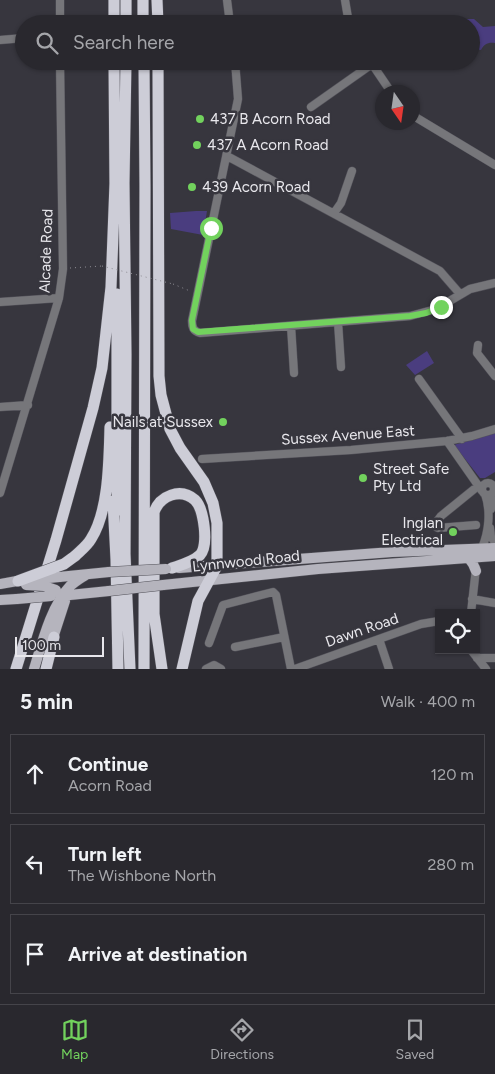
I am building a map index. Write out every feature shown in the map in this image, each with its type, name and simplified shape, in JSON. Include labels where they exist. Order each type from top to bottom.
[{"type":"highway","points":[[114,0],[114,15]]},
{"type":"highway","points":[[126,0],[126,15]]},
{"type":"highway","points":[[143,0],[143,15]]},
{"type":"highway","points":[[157,0],[158,15]]},
{"type":"highway","points":[[114,70],[117,493],[125,554]]},
{"type":"highway","points":[[126,70],[124,183],[126,354],[125,554],[130,669]]},
{"type":"highway","points":[[144,70],[144,669]]},
{"type":"highway","points":[[158,70],[159,376],[161,396],[166,419],[175,440],[204,482],[213,503],[217,523],[217,566],[198,601],[182,669]]},
{"type":"highway","points":[[16,669],[56,540],[93,408],[102,368],[111,287],[115,183]]},
{"type":"highway","points":[[144,471],[159,270]]},
{"type":"highway","points":[[17,582],[64,564],[75,556],[91,540],[100,521],[103,512],[109,462],[110,400],[117,291]]},
{"type":"highway","points":[[109,462],[116,558],[118,669]]},
{"type":"highway","points":[[162,669],[154,614],[154,512],[160,501],[166,496],[180,494],[191,498],[198,504],[205,541],[204,550],[200,555],[169,568]]},
{"type":"highway","points":[[46,669],[54,637]]},
{"type":"main road","name":"Lynnwood Road","points":[[0,584],[109,572],[217,566],[450,548],[495,556]]},
{"type":"main road","name":"Lynnwood Road","points":[[7,600],[476,554],[495,548]]},
{"type":"main road","points":[[476,571],[473,564],[476,554],[495,552]]},
{"type":"main road","points":[[34,669],[60,594],[86,575]]},
{"type":"main road","points":[[17,582],[44,586],[60,594]]},
{"type":"main road","points":[[42,669],[54,637],[60,594]]},
{"type":"street","points":[[60,0],[60,15]]},
{"type":"street","points":[[227,0],[229,15]]},
{"type":"street","points":[[345,0],[348,15]]},
{"type":"street","points":[[0,40],[15,39]]},
{"type":"street","name":"Alcade Road","points":[[0,493],[59,298],[63,269],[60,70]]},
{"type":"street","points":[[236,70],[239,95],[192,324],[193,329],[200,333],[410,316],[436,309],[470,289],[495,283]]},
{"type":"street","points":[[311,107],[361,70]]},
{"type":"street","points":[[376,70],[386,85]]},
{"type":"street","points":[[420,121],[495,165]]},
{"type":"street","points":[[227,156],[440,271],[460,294]]},
{"type":"street","points":[[334,213],[341,203],[352,171]]},
{"type":"street","points":[[0,302],[59,298]]},
{"type":"street","points":[[338,322],[341,367]]},
{"type":"street","points":[[290,326],[294,373]]},
{"type":"street","points":[[478,345],[477,353],[495,376]]},
{"type":"street","points":[[419,379],[462,439]]},
{"type":"street","points":[[0,407],[28,405]]},
{"type":"street","name":"Sussex Avenue East","points":[[202,459],[351,450],[446,441],[462,439],[495,429]]},
{"type":"street","points":[[446,441],[488,488],[490,534],[495,542]]},
{"type":"street","points":[[476,525],[438,528],[435,524],[441,516],[488,488],[495,476]]},
{"type":"street","points":[[476,554],[486,537],[489,513],[488,488]]},
{"type":"street","points":[[471,609],[476,571]]},
{"type":"street","points":[[209,643],[223,605],[272,592],[276,595],[284,637],[293,669]]},
{"type":"street","points":[[472,600],[495,603]]},
{"type":"street","name":"Dawn Road","points":[[293,669],[421,624],[435,622]]},
{"type":"street","points":[[235,647],[284,637]]},
{"type":"street","points":[[379,639],[389,669]]},
{"type":"street","points":[[474,654],[486,669]]},
{"type":"street","points":[[477,658],[495,658]]},
{"type":"street","points":[[206,669],[214,665],[221,669]]},
{"type":"path","points":[[63,269],[102,266],[173,284],[198,295]]},
{"type":"shaded area","points":[[480,24],[483,27],[495,26],[495,43],[486,44],[481,50]]},
{"type":"shaded area","points":[[207,211],[203,235],[171,229],[170,213]]},
{"type":"shaded area","points":[[427,351],[434,363],[415,375],[406,365]]},
{"type":"shaded area","points":[[495,432],[495,472],[485,478],[480,478],[454,445]]},
{"type":"place","name":"437 B Acorn Road","points":[[200,119]]},
{"type":"place","name":"437 A Acorn Road","points":[[197,145]]},
{"type":"place","name":"439 Acorn Road","points":[[192,187]]},
{"type":"place","name":"Nails at Sussex","points":[[223,422]]},
{"type":"place","name":"Street Safe Pty Ltd","points":[[363,478]]},
{"type":"place","name":"Inglan Electrical","points":[[453,532]]},
{"type":"route","points":[[211,228],[192,320],[193,329],[196,332],[410,316],[426,313],[441,307]]}]
